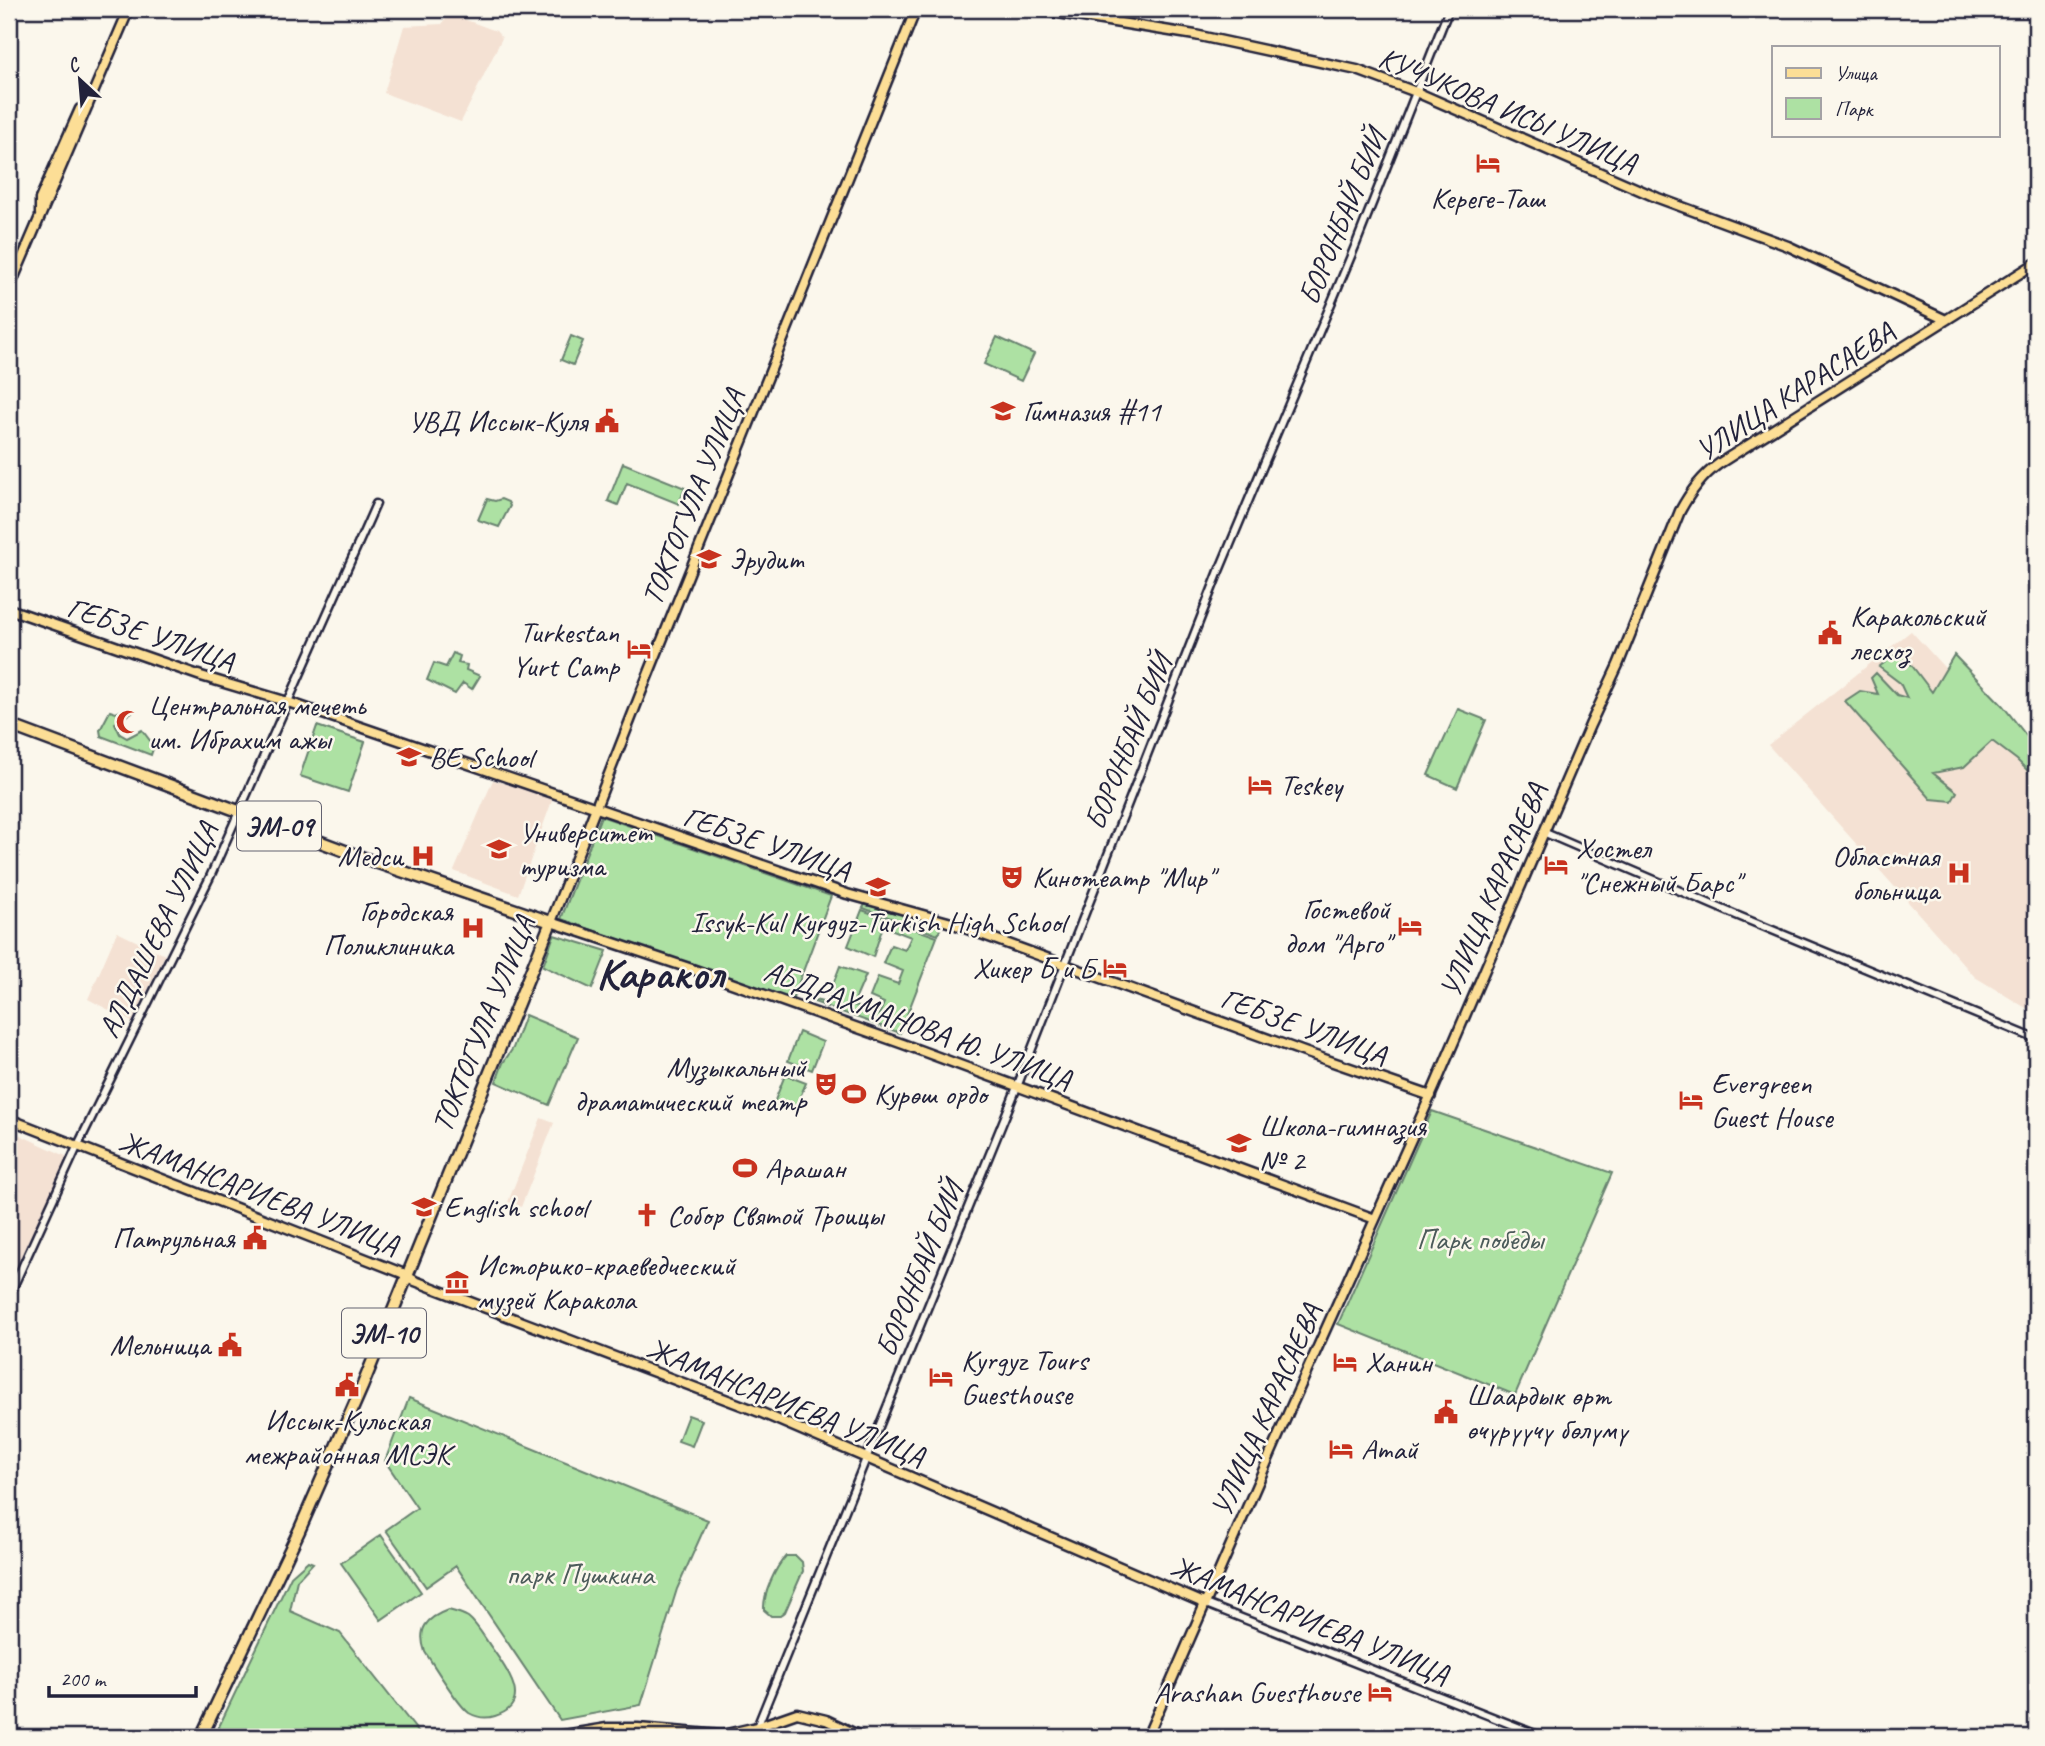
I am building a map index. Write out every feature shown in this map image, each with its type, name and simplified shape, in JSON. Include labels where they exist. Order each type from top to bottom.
[{"type":"highway","name":"АБДРАХМАНОВА Ю. УЛИЦА","points":[[9,725],[369,860],[551,922]]},
{"type":"highway","name":"ТОКТОГУЛА УЛИЦА","points":[[201,1737],[299,1531],[408,1277],[551,922]]},
{"type":"main road","points":[[9,289],[129,9]]},
{"type":"main road","name":"ТОКТОГУЛА УЛИЦА","points":[[551,922],[916,9]]},
{"type":"main road","name":"КУЧУКОВА ИСЫ УЛИЦА","points":[[1033,9],[1195,35],[1301,60],[1341,66],[1416,92],[1658,198],[1788,246],[1945,320]]},
{"type":"main road","name":"УЛИЦА КАРАСАЕВА","points":[[1147,1737],[1618,666],[1680,511],[1699,480],[1720,463],[2036,263]]},
{"type":"main road","name":"ГЕБЗЕ УЛИЦА","points":[[9,609],[848,895],[947,922],[1431,1096]]},
{"type":"main road","name":"АБДРАХМАНОВА Ю. УЛИЦА","points":[[551,922],[692,969],[1017,1085],[1375,1219]]},
{"type":"main road","name":"ЖАМАНСАРИЕВА УЛИЦА","points":[[9,1119],[415,1281],[762,1413],[1206,1604]]},
{"type":"main road","points":[[552,1737],[607,1728],[722,1735],[757,1727],[797,1713],[826,1720],[862,1737]]},
{"type":"street","name":"БОРОНБАЙ БИЙ","points":[[757,1727],[1143,770],[1219,572],[1319,335],[1449,9]]},
{"type":"street","name":"АЛДАШЕВА УЛИЦА","points":[[9,1296],[240,812],[376,504]]},
{"type":"street","points":[[1543,832],[2036,1039]]},
{"type":"street","name":"ЖАМАНСАРИЕВА УЛИЦА","points":[[1206,1604],[1543,1737]]},
{"type":"shaded area","points":[[450,14],[496,31],[502,38],[461,122],[384,93],[404,26],[442,24]]},
{"type":"shaded area","name":"Областная больница","points":[[1911,631],[2036,768],[2036,1014],[1975,977],[1768,745]]},
{"type":"shaded area","name":"Университет туризма","points":[[493,780],[553,798],[518,895],[454,871]]},
{"type":"shaded area","points":[[117,932],[165,955],[132,1022],[88,999]]},
{"type":"shaded area","points":[[541,1118],[554,1123],[521,1207],[508,1202]]},
{"type":"shaded area","points":[[9,1130],[68,1157],[9,1282]]},
{"type":"green space","points":[[571,336],[583,341],[573,365],[561,360]]},
{"type":"green space","points":[[997,337],[1034,354],[1021,381],[984,364]]},
{"type":"green space","points":[[623,463],[685,488],[679,504],[627,483],[618,505],[608,501]]},
{"type":"green space","points":[[487,499],[501,499],[510,506],[499,527],[478,520]]},
{"type":"green space","points":[[1900,650],[1932,692],[1954,655],[2003,706],[2036,748],[2036,779],[1992,741],[1964,767],[1933,773],[1957,792],[1952,801],[1931,799],[1845,701],[1860,691],[1878,694],[1871,678],[1876,673],[1897,695],[1907,698],[1900,683],[1879,667]]},
{"type":"green space","points":[[453,653],[460,656],[458,663],[467,665],[466,670],[480,676],[472,689],[463,683],[455,694],[427,680],[434,663],[446,667]]},
{"type":"green space","points":[[125,709],[132,712],[115,723],[120,734],[127,738],[142,730],[154,746],[151,755],[101,736],[100,730],[110,711],[116,713]]},
{"type":"green space","points":[[1458,709],[1486,720],[1457,788],[1428,775]]},
{"type":"green space","points":[[317,726],[365,742],[348,792],[300,776]]},
{"type":"green space","points":[[601,816],[831,896],[792,1001],[561,919]]},
{"type":"green space","points":[[865,904],[941,926],[938,935],[863,908]]},
{"type":"green space","points":[[862,910],[937,937],[900,1033],[814,1002],[826,1003],[840,966],[866,975],[853,1005],[879,1015],[884,1003],[870,997],[878,977],[898,984],[903,971],[883,963],[891,945],[905,950],[911,937],[883,926],[873,957],[848,946]]},
{"type":"green space","points":[[554,935],[607,951],[592,989],[543,966]]},
{"type":"green space","points":[[525,1015],[578,1037],[549,1105],[496,1082]]},
{"type":"green space","points":[[799,1032],[823,1042],[812,1070],[788,1061]]},
{"type":"green space","points":[[785,1075],[806,1083],[794,1111],[774,1103]]},
{"type":"green space","name":"Парк победы","points":[[1432,1111],[1612,1173],[1515,1395],[1338,1324]]},
{"type":"green space","name":"парк Пушкина","points":[[409,1398],[708,1520],[677,1589],[641,1705],[560,1720],[456,1566],[426,1587],[386,1530],[417,1508],[385,1461]]},
{"type":"green space","points":[[688,1415],[702,1420],[692,1446],[678,1441]]},
{"type":"green space","points":[[381,1535],[421,1592],[381,1620],[341,1563]]},
{"type":"green space","points":[[786,1556],[796,1556],[802,1562],[803,1571],[785,1612],[780,1616],[771,1616],[764,1610],[765,1596],[774,1574]]},
{"type":"green space","points":[[308,1561],[313,1563],[297,1580],[290,1611],[340,1633],[422,1737],[214,1737],[291,1576]]},
{"type":"green space","points":[[448,1610],[463,1614],[471,1620],[509,1674],[515,1694],[513,1703],[507,1710],[488,1718],[469,1713],[452,1694],[425,1652],[422,1637],[425,1625]]},
{"type":"place","name":"Кереге-Таш","points":[[1488,163]]},
{"type":"place","name":"Гимназия #11","points":[[1003,411]]},
{"type":"place","name":"УВД Иссык-Куля","points":[[607,421]]},
{"type":"place","name":"Эрудит","points":[[709,559]]},
{"type":"place","name":"Каракольский лесхоз","points":[[1830,633]]},
{"type":"place","name":"Turkestan Yurt Camp","points":[[639,649]]},
{"type":"place","name":"Центральная мечеть им. Ибрахим ажы","points":[[128,722]]},
{"type":"place","name":"BE School","points":[[409,757]]},
{"type":"place","name":"Teskey","points":[[1260,785]]},
{"type":"place","name":"Университет туризма","points":[[499,849]]},
{"type":"place","name":"Медси","points":[[423,856]]},
{"type":"place","name":"Хостел \"Снежный Барс\"","points":[[1556,865]]},
{"type":"place","name":"Областная больница","points":[[1959,873]]},
{"type":"place","name":"Кинотеатр \"Мир\"","points":[[1012,877]]},
{"type":"place","name":"Issyk-Kul Kyrgyz-Turkish High School","points":[[878,887]]},
{"type":"place","name":"Гостевой дом \"Арго\"","points":[[1410,926]]},
{"type":"place","name":"Городская Поликлиника","points":[[473,928]]},
{"type":"place","name":"Хикер Б и Б","points":[[1115,968]]},
{"type":"place","name":"Музыкальный драматический театр","points":[[826,1084]]},
{"type":"place","name":"Курөш ордо","points":[[854,1094]]},
{"type":"place","name":"Evergreen Guest House","points":[[1691,1100]]},
{"type":"place","name":"Школа-гимназия № 2","points":[[1239,1143]]},
{"type":"place","name":"Арашан","points":[[745,1168]]},
{"type":"place","name":"Еnglish school","points":[[424,1207]]},
{"type":"place","name":"Собор Святой Троицы","points":[[647,1215]]},
{"type":"place","name":"Патрульная","points":[[255,1238]]},
{"type":"place","name":"Историко-краеведческий музей Каракола","points":[[457,1282]]},
{"type":"place","name":"Мельница","points":[[230,1345]]},
{"type":"place","name":"Ханин","points":[[1345,1362]]},
{"type":"place","name":"Kyrgyz Tours Guesthouse","points":[[941,1377]]},
{"type":"place","name":"Иссык-Кульская межрайонная МСЭК","points":[[347,1385]]},
{"type":"place","name":"Шаардык өрт өчүрүүчү бөлүмү","points":[[1446,1412]]},
{"type":"place","name":"Атай","points":[[1341,1449]]},
{"type":"place","name":"Arashan Guesthouse","points":[[1380,1692]]},
{"type":"district","name":"Каракол","points":[[660,973]]}]
